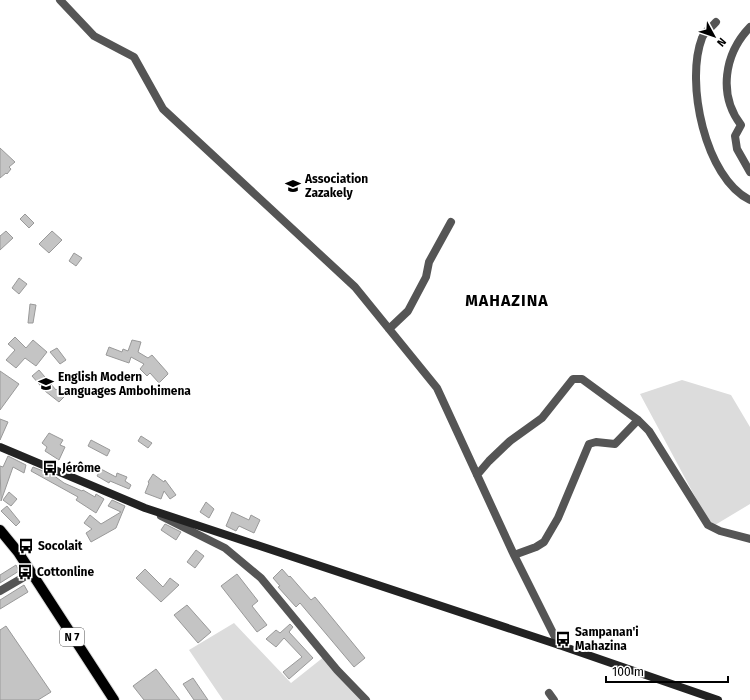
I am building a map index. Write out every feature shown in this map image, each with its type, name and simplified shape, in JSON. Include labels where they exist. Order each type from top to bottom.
[{"type":"main road","points":[[0,447],[145,508],[558,644],[718,700]]},
{"type":"main road","name":"N 7","points":[[0,530],[18,552],[114,700]]},
{"type":"street","points":[[60,0],[94,36],[134,57],[163,109],[355,287],[437,388],[514,555],[558,644]]},
{"type":"street","points":[[716,22],[702,36],[698,55],[697,103],[714,162],[735,191],[750,200]]},
{"type":"street","points":[[750,27],[735,49],[727,68],[727,93],[732,114],[741,125],[735,136],[737,149],[750,172]]},
{"type":"street","points":[[389,329],[408,311],[426,277],[429,262],[451,222]]},
{"type":"street","points":[[477,475],[488,461],[542,418],[573,379],[582,379],[638,420],[649,431],[659,444],[697,511],[708,525],[720,531],[750,539]]},
{"type":"street","points":[[514,555],[536,547],[544,542],[558,518],[589,444],[596,442],[615,444],[638,420]]},
{"type":"street","points":[[145,508],[225,548],[261,578],[337,670],[366,700]]},
{"type":"street","points":[[0,591],[31,573]]},
{"type":"shaded area","points":[[682,380],[731,395],[750,427],[750,504],[715,525],[707,519],[640,394]]},
{"type":"shaded area","points":[[234,623],[291,683],[325,656],[366,700],[223,700],[189,650]]},
{"type":"building","points":[[0,148],[15,162],[9,167],[11,169],[7,174],[6,173],[0,178]]},
{"type":"building","points":[[25,214],[34,223],[29,228],[20,219]]},
{"type":"building","points":[[6,231],[13,238],[0,250],[0,236]]},
{"type":"building","points":[[52,231],[62,240],[49,253],[39,244]]},
{"type":"building","points":[[74,253],[82,258],[76,266],[69,261]]},
{"type":"building","points":[[19,278],[27,284],[19,294],[12,288]]},
{"type":"building","points":[[30,304],[36,305],[33,323],[28,323]]},
{"type":"building","points":[[15,337],[26,348],[33,340],[47,352],[36,366],[25,358],[16,368],[6,360],[15,350],[8,344]]},
{"type":"building","points":[[132,340],[141,342],[138,352],[148,358],[152,355],[167,372],[168,374],[159,383],[150,373],[147,376],[140,369],[144,364],[131,357],[129,363],[106,355],[109,347],[122,352],[123,349],[128,351]]},
{"type":"building","points":[[57,348],[66,360],[60,364],[50,352]]},
{"type":"building","points":[[39,370],[56,390],[57,389],[65,396],[59,402],[45,391],[32,376]]},
{"type":"building","points":[[0,371],[19,384],[0,410]]},
{"type":"building","points":[[0,419],[8,422],[0,440]]},
{"type":"building","points":[[49,433],[63,440],[60,445],[65,447],[59,460],[45,451],[47,447],[42,443]]},
{"type":"building","points":[[141,436],[152,443],[148,448],[138,441]]},
{"type":"building","points":[[91,440],[110,450],[107,456],[88,446]]},
{"type":"building","points":[[8,456],[26,465],[24,473],[13,467],[1,501],[0,466],[3,467]]},
{"type":"building","points":[[33,467],[53,475],[64,483],[82,491],[83,490],[95,497],[96,494],[104,499],[96,513],[76,500],[78,497],[31,471]]},
{"type":"building","points":[[101,469],[116,477],[117,473],[127,477],[125,481],[131,485],[129,489],[110,481],[109,483],[97,476]]},
{"type":"building","points":[[153,474],[164,482],[165,480],[176,495],[170,499],[164,491],[161,499],[145,493],[149,483],[148,482]]},
{"type":"building","points":[[9,492],[17,499],[11,506],[3,500]]},
{"type":"building","points":[[112,500],[125,506],[116,528],[91,542],[86,533],[92,529],[84,523],[90,515],[101,524],[121,512],[108,506]]},
{"type":"building","points":[[206,502],[214,509],[209,518],[200,512]]},
{"type":"building","points":[[7,506],[20,522],[16,526],[1,511]]},
{"type":"building","points":[[232,512],[249,520],[251,515],[260,520],[254,533],[239,526],[236,531],[226,526]]},
{"type":"building","points":[[165,524],[181,532],[176,540],[161,530]]},
{"type":"building","points":[[196,550],[204,556],[195,568],[187,562]]},
{"type":"building","points":[[16,565],[19,571],[0,583],[0,575]]},
{"type":"building","points":[[145,569],[163,587],[170,578],[179,585],[161,602],[136,578]]},
{"type":"building","points":[[282,569],[311,600],[315,597],[365,658],[354,667],[300,603],[296,607],[278,587],[280,586],[273,578]]},
{"type":"building","points":[[237,574],[258,601],[252,606],[267,625],[257,632],[221,586]]},
{"type":"building","points":[[24,585],[28,592],[0,609],[0,600]]},
{"type":"building","points":[[187,605],[211,632],[198,643],[174,615]]},
{"type":"building","points":[[290,624],[293,627],[289,632],[313,658],[289,679],[283,672],[302,657],[284,638],[276,647],[266,639],[276,630],[280,633]]},
{"type":"building","points":[[6,626],[51,692],[38,700],[0,700],[0,630]]},
{"type":"building","points":[[156,669],[180,700],[144,700],[133,686]]},
{"type":"building","points":[[193,678],[208,700],[194,700],[183,684]]},
{"type":"place","name":"Association Zazakely","points":[[293,186]]},
{"type":"place","name":"English Modern Languages Ambohimena","points":[[46,384]]},
{"type":"place","name":"Jérôme","points":[[50,468]]},
{"type":"place","name":"Socolait","points":[[26,546]]},
{"type":"place","name":"Cottonline","points":[[25,572]]},
{"type":"place","name":"Sampanan'i Mahazina","points":[[563,639]]},
{"type":"district","name":"MAHAZINA","points":[[507,300]]}]
